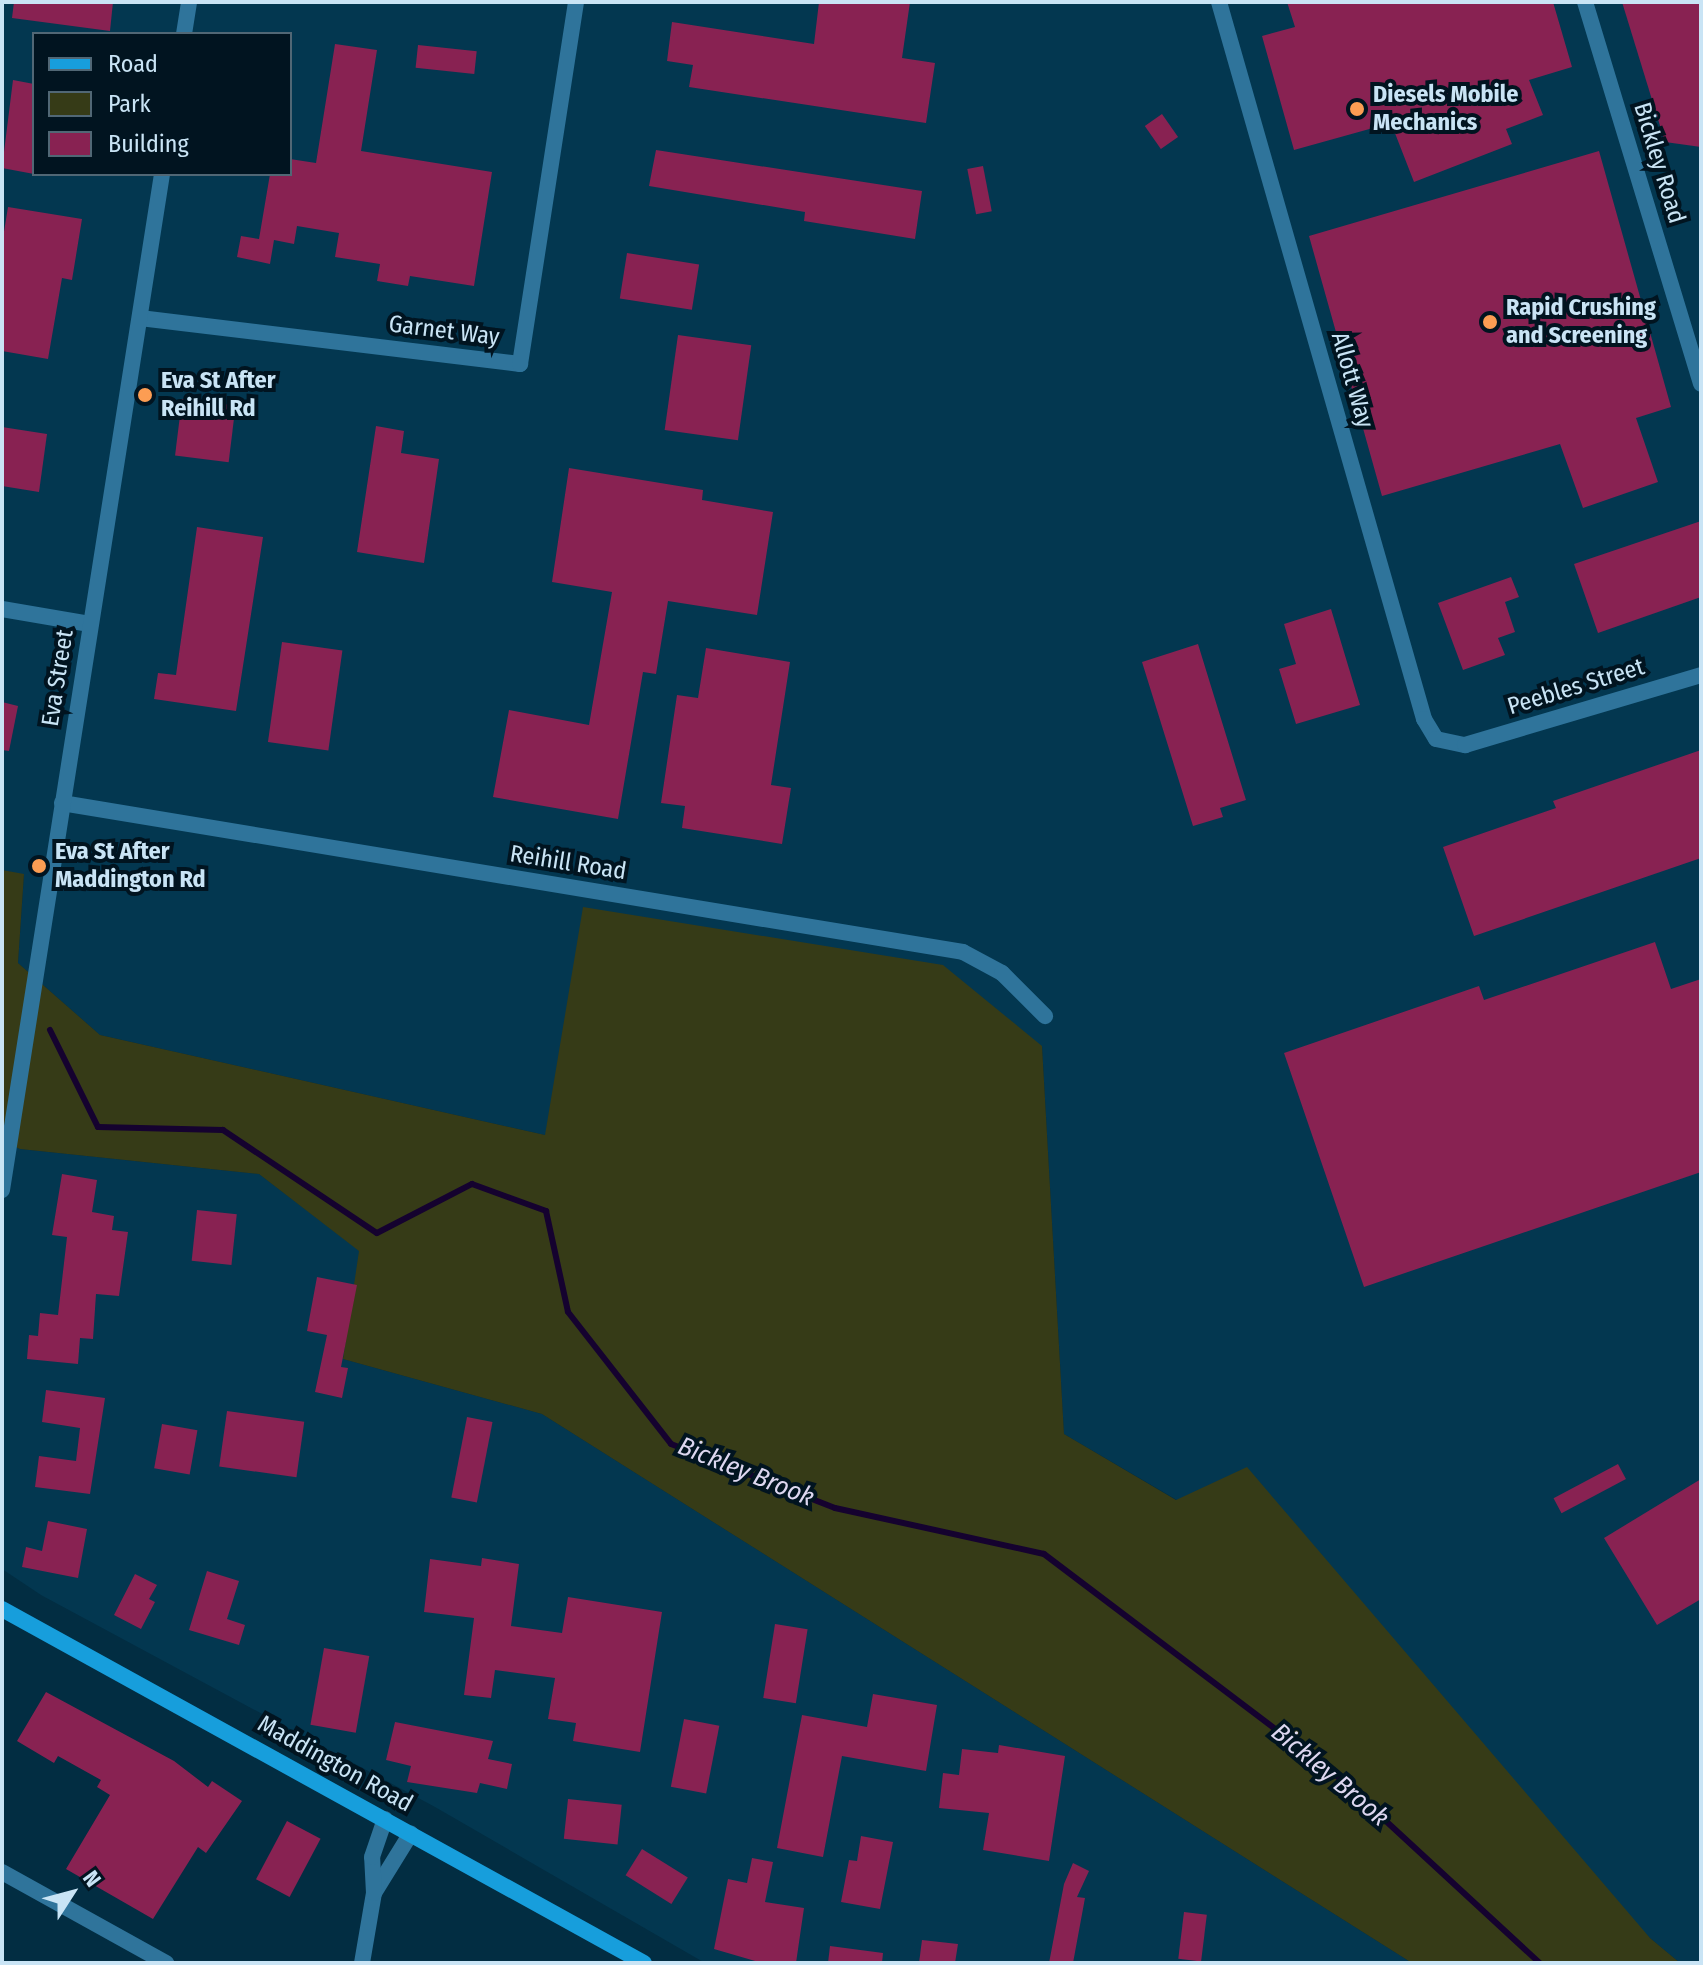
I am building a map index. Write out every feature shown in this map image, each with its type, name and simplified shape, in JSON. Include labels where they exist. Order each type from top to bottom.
[{"type":"main road","name":"Maddington Road","points":[[2,1609],[644,1963]]},
{"type":"street","points":[[184,32],[189,2]]},
{"type":"street","name":"Garnet Way","points":[[140,318],[520,364],[576,2]]},
{"type":"street","name":"Allott Way","points":[[1219,2],[1424,719],[1436,739],[1465,745]]},
{"type":"street","name":"Bickley Road","points":[[1585,2],[1701,384]]},
{"type":"street","name":"Eva Street","points":[[2,1190],[162,176]]},
{"type":"street","points":[[2,609],[90,624]]},
{"type":"street","name":"Peebles Street","points":[[1465,745],[1701,675]]},
{"type":"street","name":"Reihill Road","points":[[62,803],[963,952],[1002,973],[1045,1016]]},
{"type":"street","points":[[362,1963],[374,1893],[372,1857],[385,1819]]},
{"type":"street","points":[[374,1893],[411,1833]]},
{"type":"street","points":[[2,1872],[166,1963]]},
{"type":"shaded area","points":[[2,2],[1701,2],[1701,1963],[1680,1963],[1650,1938],[1177,1500],[1064,1434],[1042,1046],[545,1135],[100,1035],[18,963],[24,875],[2,870]]},
{"type":"shaded area","points":[[2,1141],[20,1149],[259,1174],[360,1251],[343,1359],[542,1414],[1412,1963],[705,1963],[435,1807],[41,1595],[2,1569]]},
{"type":"green space","points":[[2,870],[24,874],[18,963],[100,1035],[545,1135],[583,907],[943,965],[1042,1046],[1064,1434],[1176,1500],[1247,1467],[1650,1938],[1680,1963],[1412,1963],[542,1414],[343,1359],[359,1251],[259,1174],[20,1149],[2,1141]]},
{"type":"building","points":[[14,2],[113,2],[110,31],[12,18]]},
{"type":"building","points":[[819,2],[910,2],[902,58],[935,63],[926,123],[689,87],[693,65],[667,61],[672,22],[814,44]]},
{"type":"building","name":"Diesels Mobile Mechanics","points":[[1287,2],[1553,2],[1572,67],[1529,80],[1543,115],[1506,129],[1512,144],[1414,182],[1391,123],[1294,150],[1262,36],[1295,27]]},
{"type":"building","points":[[1622,2],[1701,2],[1701,147],[1665,142]]},
{"type":"building","points":[[335,44],[377,50],[361,151],[492,172],[474,286],[410,276],[408,286],[377,281],[380,264],[335,257],[339,233],[297,226],[294,244],[274,240],[270,264],[237,257],[241,236],[259,239],[270,176],[292,176],[292,159],[316,163]]},
{"type":"building","points":[[418,45],[477,51],[474,74],[416,68]]},
{"type":"building","points":[[13,80],[32,84],[32,174],[2,168]]},
{"type":"building","points":[[1162,114],[1178,137],[1161,149],[1145,126]]},
{"type":"building","points":[[656,150],[922,191],[915,239],[804,221],[805,212],[649,186]]},
{"type":"building","name":"Rapid Crushing and Screening","points":[[1599,151],[1671,407],[1636,418],[1658,482],[1583,508],[1560,444],[1382,496],[1309,236]]},
{"type":"building","points":[[983,166],[992,211],[976,214],[967,169]]},
{"type":"building","points":[[8,207],[82,219],[72,280],[62,278],[48,359],[2,351],[2,244]]},
{"type":"building","points":[[627,253],[699,264],[692,310],[620,298]]},
{"type":"building","points":[[678,335],[751,345],[738,440],[665,430]]},
{"type":"building","points":[[182,399],[236,406],[229,462],[175,456]]},
{"type":"building","points":[[376,426],[404,431],[401,453],[439,459],[424,563],[357,552]]},
{"type":"building","points":[[2,427],[47,434],[39,492],[2,486]]},
{"type":"building","points":[[569,468],[703,490],[702,500],[773,512],[757,615],[668,601],[656,674],[643,672],[618,819],[493,797],[509,710],[589,725],[612,592],[552,582]]},
{"type":"building","points":[[1701,521],[1701,597],[1598,633],[1574,564]]},
{"type":"building","points":[[197,527],[263,537],[236,711],[154,699],[158,673],[176,675]]},
{"type":"building","points":[[1511,577],[1519,597],[1505,602],[1515,632],[1498,638],[1505,655],[1463,670],[1438,603]]},
{"type":"building","points":[[1331,609],[1360,705],[1296,724],[1279,669],[1296,664],[1284,624]]},
{"type":"building","points":[[282,642],[342,650],[328,751],[268,742]]},
{"type":"building","points":[[1198,644],[1246,800],[1220,808],[1223,817],[1193,826],[1142,662]]},
{"type":"building","points":[[706,648],[790,662],[771,785],[791,788],[782,844],[682,828],[685,806],[661,803],[677,695],[698,698]]},
{"type":"building","points":[[2,702],[18,706],[9,751],[2,750]]},
{"type":"building","points":[[1701,750],[1701,858],[1474,936],[1443,847],[1556,808],[1553,801]]},
{"type":"building","points":[[1655,942],[1671,989],[1701,979],[1701,1172],[1364,1287],[1284,1053],[1479,986],[1484,1000]]},
{"type":"building","points":[[62,1174],[97,1180],[92,1212],[114,1216],[112,1230],[128,1232],[119,1296],[96,1294],[93,1339],[80,1338],[78,1364],[27,1359],[29,1335],[38,1336],[40,1313],[58,1315],[67,1237],[52,1235]]},
{"type":"building","points":[[197,1210],[237,1214],[231,1265],[192,1261]]},
{"type":"building","points":[[317,1277],[357,1285],[341,1367],[348,1368],[342,1398],[315,1392],[327,1335],[307,1331]]},
{"type":"building","points":[[46,1390],[105,1398],[90,1494],[35,1487],[39,1456],[76,1461],[80,1428],[42,1422]]},
{"type":"building","points":[[227,1411],[304,1422],[296,1477],[219,1466]]},
{"type":"building","points":[[467,1417],[493,1422],[477,1502],[451,1497]]},
{"type":"building","points":[[162,1424],[197,1430],[190,1475],[154,1468]]},
{"type":"building","points":[[1618,1464],[1626,1479],[1562,1513],[1554,1498]]},
{"type":"building","points":[[1701,1479],[1701,1599],[1657,1625],[1604,1538]]},
{"type":"building","points":[[48,1521],[87,1529],[78,1578],[22,1567],[26,1547],[42,1551]]},
{"type":"building","points":[[482,1558],[519,1564],[511,1626],[562,1633],[568,1597],[662,1612],[640,1752],[573,1741],[576,1723],[548,1719],[555,1678],[495,1670],[491,1698],[464,1695],[474,1618],[424,1612],[430,1559],[481,1566]]},
{"type":"building","points":[[207,1571],[239,1581],[227,1619],[245,1625],[239,1645],[189,1630]]},
{"type":"building","points":[[135,1574],[157,1585],[149,1599],[155,1602],[141,1629],[114,1615]]},
{"type":"building","points":[[775,1624],[808,1629],[796,1703],[763,1698]]},
{"type":"building","points":[[324,1648],[369,1656],[356,1733],[310,1725]]},
{"type":"building","points":[[46,1692],[174,1761],[208,1787],[212,1781],[242,1801],[206,1853],[198,1847],[153,1919],[66,1869],[110,1795],[97,1787],[101,1780],[58,1756],[54,1763],[17,1741]]},
{"type":"building","points":[[873,1694],[937,1705],[926,1771],[842,1756],[823,1857],[777,1848],[802,1715],[867,1727]]},
{"type":"building","points":[[684,1719],[719,1726],[706,1794],[671,1787]]},
{"type":"building","points":[[395,1722],[493,1741],[488,1759],[512,1764],[507,1789],[480,1783],[477,1793],[407,1782],[411,1766],[386,1760]]},
{"type":"building","points":[[999,1745],[1065,1756],[1049,1861],[983,1850],[989,1813],[939,1808],[943,1773],[959,1775],[962,1749],[998,1753]]},
{"type":"building","points":[[568,1799],[622,1805],[618,1844],[564,1839]]},
{"type":"building","points":[[287,1821],[321,1839],[290,1897],[256,1879]]},
{"type":"building","points":[[861,1836],[893,1842],[880,1909],[841,1902],[849,1860],[857,1861]]},
{"type":"building","points":[[642,1849],[688,1878],[671,1904],[626,1875]]},
{"type":"building","points":[[752,1858],[773,1862],[765,1902],[804,1908],[796,1963],[762,1963],[714,1949],[728,1879],[747,1883]]},
{"type":"building","points":[[1073,1863],[1089,1871],[1077,1897],[1085,1898],[1073,1963],[1049,1963],[1064,1884]]},
{"type":"building","points":[[1184,1912],[1207,1915],[1201,1961],[1178,1959]]},
{"type":"building","points":[[922,1940],[958,1944],[955,1963],[919,1963]]},
{"type":"building","points":[[830,1946],[883,1953],[882,1963],[828,1963]]},
{"type":"waterway","name":"Bickley Brook","points":[[50,1030],[98,1127],[223,1130],[377,1233],[472,1184],[546,1211],[568,1312],[671,1444],[835,1508],[1044,1554],[1336,1775],[1540,1963]]},
{"type":"place","name":"Diesels Mobile Mechanics","points":[[1357,109]]},
{"type":"place","name":"Rapid Crushing and Screening","points":[[1490,322]]},
{"type":"place","name":"Eva St After Reihill Rd","points":[[145,395]]},
{"type":"place","name":"Eva St After Maddington Rd","points":[[39,866]]}]
